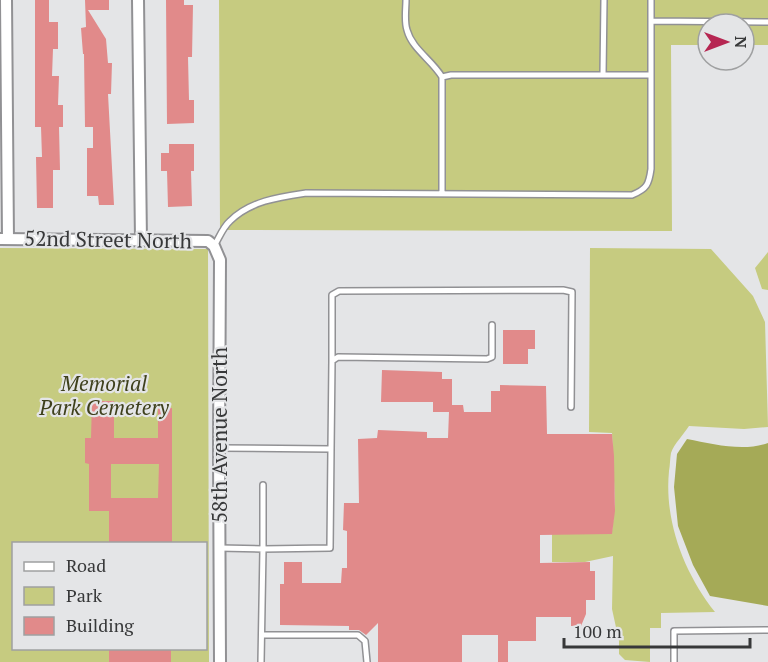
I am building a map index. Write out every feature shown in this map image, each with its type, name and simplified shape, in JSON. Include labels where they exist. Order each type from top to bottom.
[{"type":"street","points":[[4,239],[6,0]]},
{"type":"street","points":[[138,0],[141,240]]},
{"type":"street","name":"52nd Street North","points":[[4,239],[208,241],[214,246]]},
{"type":"street","name":"58th Avenue North","points":[[214,246],[220,260],[220,662]]},
{"type":"lane","points":[[406,0],[406,28],[413,44],[442,77],[442,194]]},
{"type":"lane","points":[[603,75],[604,0]]},
{"type":"lane","points":[[214,246],[230,221],[255,204],[275,198],[306,194],[632,195],[643,191],[649,185],[651,169],[651,0]]},
{"type":"lane","points":[[651,21],[768,22]]},
{"type":"lane","points":[[442,77],[451,75],[651,75]]},
{"type":"lane","points":[[219,548],[330,548],[332,295],[339,291],[563,290],[572,292],[570,406]]},
{"type":"lane","points":[[332,361],[338,357],[487,359],[492,357],[492,325]]},
{"type":"lane","points":[[219,448],[331,450]]},
{"type":"lane","points":[[261,662],[263,485]]},
{"type":"lane","points":[[674,662],[674,631],[768,630]]},
{"type":"lane","points":[[261,635],[358,635],[365,640],[367,662]]},
{"type":"green space","points":[[219,0],[768,0],[768,45],[756,45],[756,12],[696,12],[696,45],[671,45],[672,231],[220,230]]},
{"type":"green space","name":"Memorial Park Cemetery","points":[[0,248],[208,249],[209,662],[0,662]]},
{"type":"green space","points":[[590,248],[711,249],[753,296],[765,322],[768,427],[744,429],[689,426],[671,453],[668,490],[678,546],[694,581],[715,612],[661,613],[661,628],[650,628],[650,662],[625,660],[619,654],[619,641],[612,609],[613,556],[585,562],[552,562],[552,531],[612,531],[615,504],[612,433],[589,432]]},
{"type":"green space","points":[[768,252],[768,290],[762,289],[755,268]]},
{"type":"green space","points":[[687,439],[738,447],[768,443],[768,606],[710,596],[693,565],[678,526],[674,487],[677,454]]},
{"type":"building","points":[[35,0],[49,0],[49,22],[58,22],[58,49],[53,49],[52,76],[59,76],[58,105],[63,105],[63,127],[59,127],[60,170],[53,170],[53,208],[37,208],[36,157],[42,157],[41,127],[35,127]]},
{"type":"building","points":[[85,0],[109,0],[109,10],[88,10],[106,39],[108,63],[112,63],[111,94],[108,94],[114,205],[99,205],[98,196],[87,196],[87,148],[93,148],[93,127],[85,127],[84,54],[81,28],[86,27]]},
{"type":"building","points":[[166,0],[184,0],[184,5],[193,5],[192,57],[188,57],[189,100],[194,100],[194,123],[167,124]]},
{"type":"building","points":[[169,144],[194,144],[194,171],[191,171],[192,206],[168,207],[167,171],[161,171],[161,153],[169,153]]},
{"type":"building","points":[[503,330],[535,330],[535,349],[528,349],[528,364],[503,364]]},
{"type":"building","points":[[382,370],[442,372],[442,379],[452,379],[452,405],[463,405],[464,412],[491,412],[491,391],[500,391],[500,385],[546,386],[547,434],[612,434],[615,511],[612,534],[540,535],[540,563],[590,562],[590,571],[595,571],[595,600],[586,600],[586,614],[581,626],[571,626],[571,617],[536,617],[536,641],[508,641],[508,662],[498,662],[498,635],[462,635],[462,662],[378,662],[378,623],[366,635],[359,630],[349,630],[349,626],[280,625],[280,584],[284,584],[284,562],[302,562],[302,583],[341,583],[342,568],[347,568],[347,531],[343,530],[344,503],[359,503],[358,439],[377,438],[378,430],[427,432],[427,438],[448,438],[449,412],[433,412],[433,402],[381,402]]},
{"type":"building","points":[[92,401],[114,401],[114,438],[158,438],[158,407],[172,408],[172,542],[109,542],[109,511],[89,511],[89,464],[85,463],[85,438],[91,438]],"holes":[[[111,464],[159,464],[158,498],[111,498]]]},
{"type":"building","points":[[109,650],[171,650],[171,662],[109,662]]}]
